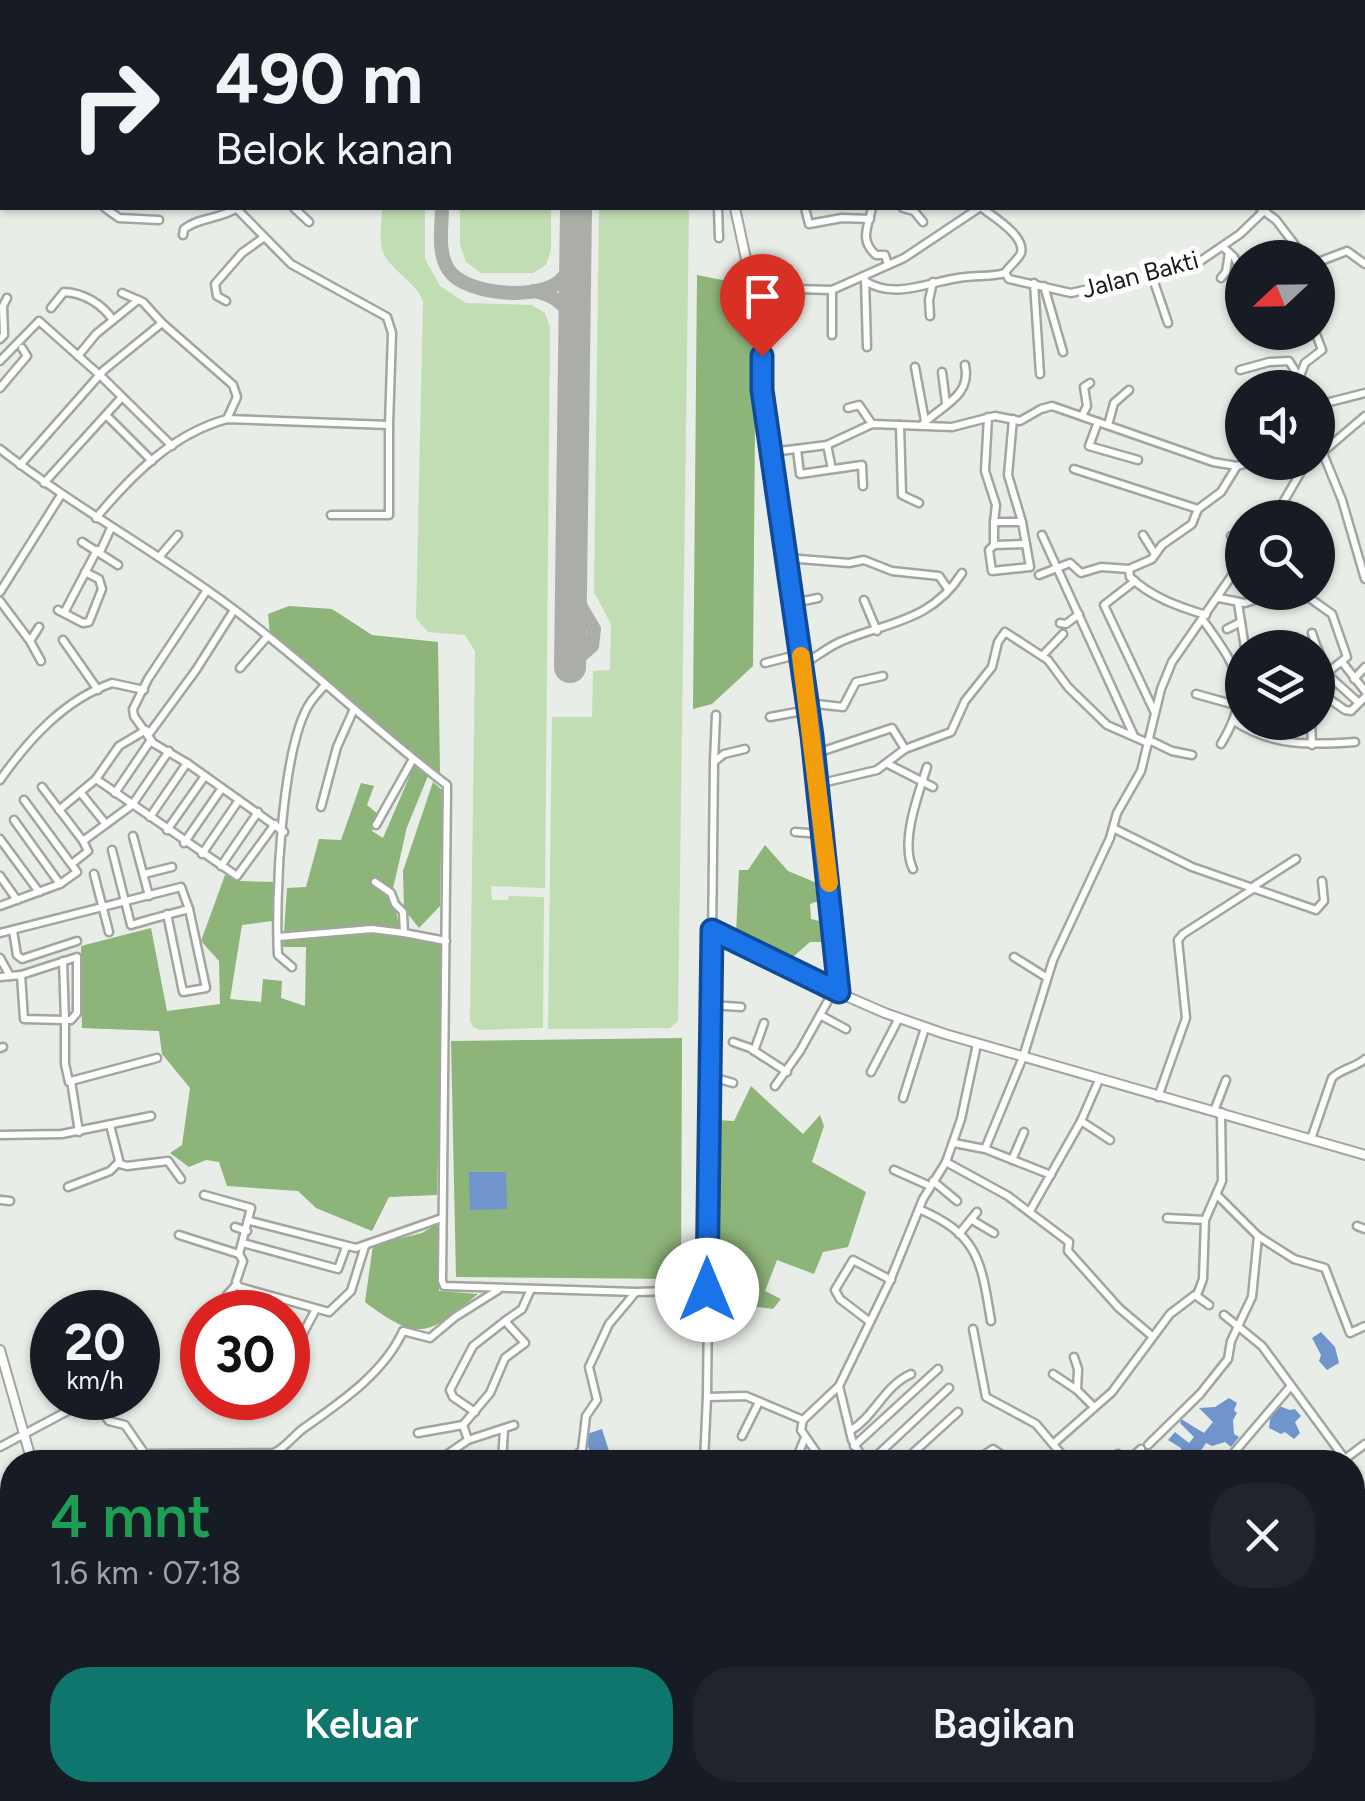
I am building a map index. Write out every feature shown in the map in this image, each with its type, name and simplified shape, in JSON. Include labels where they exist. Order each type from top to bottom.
[{"type":"street","points":[[108,210],[119,218],[159,220]]},
{"type":"street","points":[[183,235],[191,224],[231,210]]},
{"type":"street","points":[[239,210],[301,271],[387,317],[392,333],[389,515],[331,514]]},
{"type":"street","points":[[296,210],[309,222]]},
{"type":"street","points":[[718,210],[719,238]]},
{"type":"street","points":[[735,210],[753,285],[832,290],[865,278],[977,210]]},
{"type":"street","points":[[806,210],[809,224],[842,218],[870,219]]},
{"type":"street","points":[[872,210],[864,237],[867,247],[876,255],[885,255],[888,265]]},
{"type":"street","points":[[910,210],[923,222]]},
{"type":"street","points":[[865,278],[878,288],[905,290],[933,281],[1005,273],[1021,253],[1021,246],[1016,236],[983,210]]},
{"type":"street","name":"Jalan Bakti","points":[[1235,240],[1263,210]]},
{"type":"street","points":[[1265,210],[1291,240]]},
{"type":"street","points":[[226,302],[217,296],[215,284],[242,252],[264,237]]},
{"type":"street","name":"Jalan Bakti","points":[[1005,273],[1009,279],[1071,293],[1196,264],[1225,250]]},
{"type":"street","points":[[1335,256],[1348,251],[1365,264]]},
{"type":"street","points":[[748,270],[788,269]]},
{"type":"street","points":[[1221,278],[1225,273]]},
{"type":"street","points":[[1152,276],[1168,323]]},
{"type":"street","points":[[865,278],[866,348]]},
{"type":"street","points":[[930,316],[933,281]]},
{"type":"street","points":[[1034,284],[1040,374]]},
{"type":"street","points":[[1044,286],[1063,352]]},
{"type":"street","points":[[762,288],[762,390],[818,784],[836,991],[775,1086]]},
{"type":"street","points":[[832,290],[832,336]]},
{"type":"street","points":[[51,308],[64,292],[76,292],[100,305],[113,320]]},
{"type":"street","points":[[122,292],[151,309],[233,386],[237,397],[227,419]]},
{"type":"street","points":[[7,353],[2,339],[3,306],[8,298]]},
{"type":"street","points":[[78,356],[96,334],[138,300]]},
{"type":"street","points":[[0,361],[39,321],[172,446]]},
{"type":"street","points":[[20,465],[100,375],[162,323]]},
{"type":"street","points":[[0,388],[27,356],[18,346],[2,339]]},
{"type":"street","points":[[1302,370],[1305,363],[1322,350]]},
{"type":"street","points":[[1240,370],[1280,360],[1297,370]]},
{"type":"street","points":[[923,424],[965,388],[965,364]]},
{"type":"street","points":[[916,367],[923,424]]},
{"type":"street","points":[[942,372],[946,404]]},
{"type":"street","points":[[1082,416],[1087,406],[1084,387],[1090,383]]},
{"type":"street","points":[[1108,425],[1114,403],[1130,390]]},
{"type":"street","points":[[1335,401],[1365,394]]},
{"type":"street","points":[[44,483],[122,397]]},
{"type":"street","points":[[848,408],[859,404],[872,424]]},
{"type":"street","points":[[772,452],[827,444],[872,424],[952,427],[988,417],[1020,421],[1052,406],[1199,458],[1225,463]]},
{"type":"street","points":[[106,416],[152,460]]},
{"type":"street","points":[[1335,441],[1365,416]]},
{"type":"street","points":[[988,417],[984,471],[996,505],[994,545]]},
{"type":"street","points":[[96,518],[130,478],[152,460],[227,419],[389,425]]},
{"type":"street","points":[[1013,420],[1008,474],[1022,522],[1026,544],[1030,567],[992,571],[989,550],[994,545],[1026,544]]},
{"type":"street","points":[[1098,422],[1089,446],[1138,460]]},
{"type":"street","points":[[900,425],[902,495],[919,503]]},
{"type":"street","points":[[827,444],[832,469]]},
{"type":"street","points":[[0,449],[61,495],[234,610],[448,787],[444,1286],[636,1292],[707,1290]]},
{"type":"street","points":[[797,449],[800,474],[862,465],[862,486]]},
{"type":"street","points":[[1074,470],[1198,509]]},
{"type":"street","points":[[1039,574],[1070,563],[1081,573],[1100,567],[1129,569],[1152,559],[1162,545],[1192,524],[1198,509],[1221,492],[1228,480]]},
{"type":"street","points":[[1332,480],[1365,579]]},
{"type":"street","points":[[0,592],[61,495]]},
{"type":"street","points":[[994,522],[1022,522]]},
{"type":"street","points":[[85,572],[99,579],[102,589],[90,622],[83,623],[61,611],[112,528]]},
{"type":"street","points":[[1042,534],[1135,738]]},
{"type":"street","points":[[159,557],[178,535]]},
{"type":"street","points":[[1143,535],[1155,554]]},
{"type":"street","points":[[82,542],[118,565]]},
{"type":"street","points":[[787,558],[850,563],[864,560],[892,571],[939,576],[948,589]]},
{"type":"street","points":[[1129,569],[1134,582],[1205,618],[1225,650]]},
{"type":"street","points":[[802,665],[837,643],[907,621],[962,573]]},
{"type":"street","points":[[1134,582],[1104,606],[1155,712]]},
{"type":"street","points":[[985,1149],[1023,1057],[1046,977],[1141,771],[1172,662],[1225,587]]},
{"type":"street","points":[[207,590],[148,678],[133,712],[148,735],[284,832]]},
{"type":"street","points":[[793,603],[818,598]]},
{"type":"street","points":[[1218,598],[1225,600]]},
{"type":"street","points":[[864,600],[878,631]]},
{"type":"street","points":[[0,601],[41,662]]},
{"type":"street","points":[[115,792],[148,735],[234,610]]},
{"type":"street","points":[[1239,610],[1242,630]]},
{"type":"street","points":[[1327,610],[1332,614],[1348,652],[1348,657],[1335,668]]},
{"type":"street","points":[[1060,623],[1080,614]]},
{"type":"street","points":[[1228,629],[1241,622]]},
{"type":"street","points":[[30,642],[39,627]]},
{"type":"street","points":[[818,784],[888,764],[905,748],[952,732],[965,700],[992,667],[998,642],[1006,632],[1042,656],[1107,725],[1192,755]]},
{"type":"street","points":[[1042,656],[1063,634]]},
{"type":"street","points":[[240,668],[267,637]]},
{"type":"street","points":[[63,640],[98,690]]},
{"type":"street","points":[[766,662],[800,654]]},
{"type":"street","points":[[1342,662],[1363,697]]},
{"type":"street","points":[[1354,678],[1365,666]]},
{"type":"street","points":[[770,717],[808,707],[843,707],[856,682],[882,676]]},
{"type":"street","points":[[1335,679],[1363,697]]},
{"type":"street","points":[[0,778],[36,733],[98,690],[117,683],[144,690]]},
{"type":"street","points":[[292,968],[278,955],[284,832],[296,735],[309,703],[325,685]]},
{"type":"street","points":[[1196,694],[1225,702]]},
{"type":"street","points":[[1335,703],[1351,711],[1363,697]]},
{"type":"street","points":[[322,807],[337,747],[354,709]]},
{"type":"street","points":[[705,1450],[716,716]]},
{"type":"street","points":[[814,754],[892,728],[905,748]]},
{"type":"street","points":[[59,810],[96,779],[119,746],[148,735]]},
{"type":"street","points":[[1221,744],[1225,737]]},
{"type":"street","points":[[1280,740],[1312,745],[1355,742]]},
{"type":"street","points":[[1312,740],[1312,745]]},
{"type":"street","points":[[714,762],[724,754],[745,749]]},
{"type":"street","points":[[83,841],[132,805],[169,751]]},
{"type":"street","points":[[376,825],[413,759]]},
{"type":"street","points":[[150,817],[187,763]]},
{"type":"street","points":[[888,764],[932,787]]},
{"type":"street","points":[[913,869],[910,840],[927,767]]},
{"type":"street","points":[[167,830],[205,776]]},
{"type":"street","points":[[96,779],[184,843],[239,876],[275,824]]},
{"type":"street","points":[[42,787],[88,851],[72,864]]},
{"type":"street","points":[[184,843],[222,788]]},
{"type":"street","points":[[80,792],[106,823]]},
{"type":"street","points":[[0,906],[77,874],[24,800]]},
{"type":"street","points":[[202,854],[239,800]]},
{"type":"street","points":[[220,866],[258,812]]},
{"type":"street","points":[[14,820],[60,884]]},
{"type":"street","points":[[1113,828],[1192,867],[1316,910],[1324,901],[1322,881]]},
{"type":"street","points":[[795,832],[824,834]]},
{"type":"street","points":[[134,836],[149,896]]},
{"type":"street","points":[[0,839],[39,892]]},
{"type":"street","points":[[112,850],[131,925],[189,908]]},
{"type":"street","points":[[1158,1097],[1186,1018],[1178,940],[1296,858]]},
{"type":"street","points":[[144,874],[172,868]]},
{"type":"street","points":[[94,874],[109,932]]},
{"type":"street","points":[[0,876],[18,900]]},
{"type":"street","points":[[375,882],[391,893],[394,904],[404,912],[404,933]]},
{"type":"street","points":[[0,933],[182,887],[206,988],[182,992],[167,914]]},
{"type":"street","points":[[278,937],[372,929],[446,941]]},
{"type":"street","points":[[712,930],[836,991],[925,1028],[1365,1155]]},
{"type":"street","points":[[13,931],[17,955],[22,959],[77,942]]},
{"type":"street","points":[[0,977],[21,975],[77,957],[78,1013],[65,1020],[24,1019],[21,975]]},
{"type":"street","points":[[1014,957],[1046,977]]},
{"type":"street","points":[[0,958],[10,976]]},
{"type":"street","points":[[63,961],[65,1064],[78,1132]]},
{"type":"street","points":[[710,1005],[741,1008]]},
{"type":"street","points":[[820,1015],[846,1029]]},
{"type":"street","points":[[871,1072],[899,1018]]},
{"type":"street","points":[[754,1050],[764,1024]]},
{"type":"street","points":[[903,1098],[925,1028]]},
{"type":"street","points":[[733,1042],[754,1050],[786,1072]]},
{"type":"street","points":[[813,1450],[800,1429],[803,1420],[840,1386],[919,1208],[946,1162],[977,1044]]},
{"type":"street","points":[[70,1082],[90,1073],[157,1058]]},
{"type":"street","points":[[1311,1139],[1332,1078],[1338,1071],[1361,1069],[1365,1059]]},
{"type":"street","points":[[709,1076],[722,1083],[733,1083]]},
{"type":"street","points":[[1030,1211],[1100,1080]]},
{"type":"street","points":[[1053,1444],[1116,1388],[1176,1308],[1198,1295],[1204,1279],[1205,1220],[1222,1181],[1218,1112],[1226,1080]]},
{"type":"street","points":[[0,1135],[78,1132],[152,1116]]},
{"type":"street","points":[[1081,1121],[1110,1140]]},
{"type":"street","points":[[110,1125],[119,1162],[127,1166],[168,1160],[181,1180]]},
{"type":"street","points":[[1012,1160],[1024,1132]]},
{"type":"street","points":[[954,1143],[985,1149],[1051,1176]]},
{"type":"street","points":[[68,1187],[110,1171],[119,1162]]},
{"type":"street","points":[[946,1162],[1030,1211],[1069,1242],[1068,1251],[1090,1278],[1152,1336]]},
{"type":"street","points":[[894,1170],[931,1184],[957,1201]]},
{"type":"street","points":[[204,1195],[251,1208],[239,1254]]},
{"type":"street","points":[[1218,1196],[1258,1236],[1294,1259],[1325,1268],[1350,1334],[1365,1326]]},
{"type":"street","points":[[0,1200],[10,1201]]},
{"type":"street","points":[[919,1208],[939,1217],[978,1254],[991,1320]]},
{"type":"street","points":[[959,1234],[977,1212]]},
{"type":"street","points":[[250,1222],[346,1246],[365,1246],[442,1218]]},
{"type":"street","points":[[1167,1218],[1205,1220]]},
{"type":"street","points":[[972,1220],[994,1233]]},
{"type":"street","points":[[235,1227],[247,1231]]},
{"type":"street","points":[[179,1235],[239,1254],[243,1261],[232,1290]]},
{"type":"street","points":[[1140,1450],[1200,1394],[1230,1355],[1231,1342],[1254,1283],[1258,1236]]},
{"type":"street","points":[[243,1243],[338,1269],[346,1246]]},
{"type":"street","points":[[310,1307],[332,1312],[351,1291],[365,1246]]},
{"type":"street","points":[[870,1322],[837,1296],[835,1290],[853,1260],[890,1280]]},
{"type":"street","points":[[236,1285],[249,1290]]},
{"type":"street","points":[[280,1450],[302,1429],[330,1412],[388,1358],[403,1331],[430,1338],[455,1316],[499,1289]]},
{"type":"street","points":[[475,1412],[453,1397],[450,1390],[473,1346],[522,1309],[531,1289]]},
{"type":"street","points":[[582,1450],[586,1416],[596,1400],[589,1367],[599,1340],[636,1292]]},
{"type":"street","points":[[1198,1295],[1210,1305]]},
{"type":"street","points":[[310,1320],[316,1309]]},
{"type":"street","points":[[1224,1315],[1262,1346],[1335,1450]]},
{"type":"street","points":[[418,1432],[463,1425],[490,1393],[500,1366],[525,1343],[505,1321]]},
{"type":"street","points":[[973,1329],[986,1397],[1036,1424],[1058,1450]]},
{"type":"street","points":[[0,1350],[28,1450]]},
{"type":"street","points":[[1074,1357],[1077,1390]]},
{"type":"street","points":[[854,1446],[938,1369]]},
{"type":"street","points":[[850,1431],[866,1422],[898,1379],[911,1374]]},
{"type":"street","points":[[1053,1374],[1094,1407]]},
{"type":"street","points":[[840,1386],[858,1450]]},
{"type":"street","points":[[1236,1450],[1290,1387]]},
{"type":"street","points":[[881,1450],[950,1388]]},
{"type":"street","points":[[707,1396],[738,1394],[803,1420]]},
{"type":"street","points":[[742,1436],[758,1404]]},
{"type":"street","points":[[916,1450],[958,1412]]},
{"type":"street","points":[[0,1447],[51,1420]]},
{"type":"street","points":[[107,1420],[125,1425],[140,1450]]},
{"type":"street","points":[[463,1425],[468,1440]]},
{"type":"street","points":[[455,1450],[468,1440],[514,1425]]},
{"type":"street","points":[[503,1450],[504,1429]]},
{"type":"street","points":[[801,1450],[805,1439]]},
{"type":"green space","points":[[382,210],[425,210],[425,259],[440,286],[466,303],[532,305],[545,313],[550,327],[545,888],[491,886],[492,900],[508,900],[509,896],[544,897],[543,1028],[480,1030],[470,1020],[475,651],[465,635],[428,632],[416,618],[423,301],[385,256]]},
{"type":"green space","points":[[460,210],[551,210],[551,250],[546,265],[533,273],[481,273],[466,262],[460,245]]},
{"type":"green space","points":[[599,210],[689,210],[678,1021],[670,1028],[548,1029],[552,717],[592,717],[593,671],[610,670],[611,624],[594,592]]},
{"type":"green space","points":[[697,275],[722,280],[756,305],[753,666],[712,704],[693,709]]},
{"type":"green space","points":[[289,606],[332,609],[372,635],[438,642],[440,775],[270,635],[268,614]]},
{"type":"green space","points":[[414,766],[428,776],[407,827],[392,893],[400,930],[443,942],[437,1195],[389,1197],[372,1231],[316,1208],[298,1191],[227,1186],[219,1162],[206,1160],[189,1167],[170,1153],[182,1145],[190,1088],[162,1054],[159,1031],[82,1028],[81,946],[151,928],[167,1011],[220,1004],[219,961],[201,941],[225,875],[240,881],[275,882],[272,921],[242,925],[230,999],[261,1002],[263,979],[282,981],[281,998],[305,1006],[306,947],[283,947],[287,888],[306,887],[319,839],[341,840],[361,783],[374,786],[367,805],[378,814],[372,831],[383,838]]},
{"type":"green space","points":[[433,782],[442,790],[440,906],[419,928],[404,909],[403,871]]},
{"type":"green space","points":[[765,845],[788,871],[824,886],[824,899],[810,904],[811,919],[828,923],[828,942],[810,942],[787,962],[736,934],[739,870],[748,870]]},
{"type":"green space","points":[[682,1038],[681,1279],[456,1277],[451,1041]]},
{"type":"green space","points":[[751,1086],[803,1134],[820,1115],[824,1126],[812,1162],[866,1192],[848,1247],[823,1252],[814,1274],[777,1260],[765,1291],[781,1299],[773,1309],[714,1301],[716,1120],[734,1121]]},
{"type":"green space","points":[[437,1224],[439,1291],[478,1294],[435,1325],[424,1329],[399,1324],[365,1302],[373,1245],[422,1233]]},
{"type":"water","points":[[469,1172],[506,1172],[507,1209],[470,1210]]},
{"type":"water","points":[[1321,1332],[1335,1347],[1339,1363],[1327,1370],[1319,1361],[1321,1355],[1312,1338]]},
{"type":"water","points":[[1229,1398],[1237,1403],[1233,1420],[1234,1434],[1239,1437],[1231,1447],[1225,1442],[1212,1446],[1206,1443],[1201,1450],[1181,1450],[1168,1440],[1175,1432],[1189,1443],[1194,1437],[1180,1423],[1181,1419],[1204,1433],[1213,1422],[1199,1408],[1215,1407]]},
{"type":"water","points":[[1279,1406],[1295,1409],[1301,1416],[1295,1422],[1300,1433],[1294,1439],[1269,1428],[1271,1412]]},
{"type":"water","points":[[602,1429],[609,1450],[589,1450],[584,1435]]},
{"type":"taxiway","points":[[442,210],[442,255],[448,269],[468,284],[498,292],[531,292],[559,282],[576,261]]},
{"type":"taxiway","points":[[534,291],[560,302],[575,326]]},
{"type":"taxiway","points":[[571,590],[594,629],[592,646],[578,658],[571,658],[564,651],[571,615]]},
{"type":"runway","points":[[570,667],[576,210]]},
{"type":"slow traffic","points":[[801,656],[829,883]]},
{"type":"route","points":[[707,1290],[712,930],[839,992],[812,736],[762,390],[762,356]]}]
